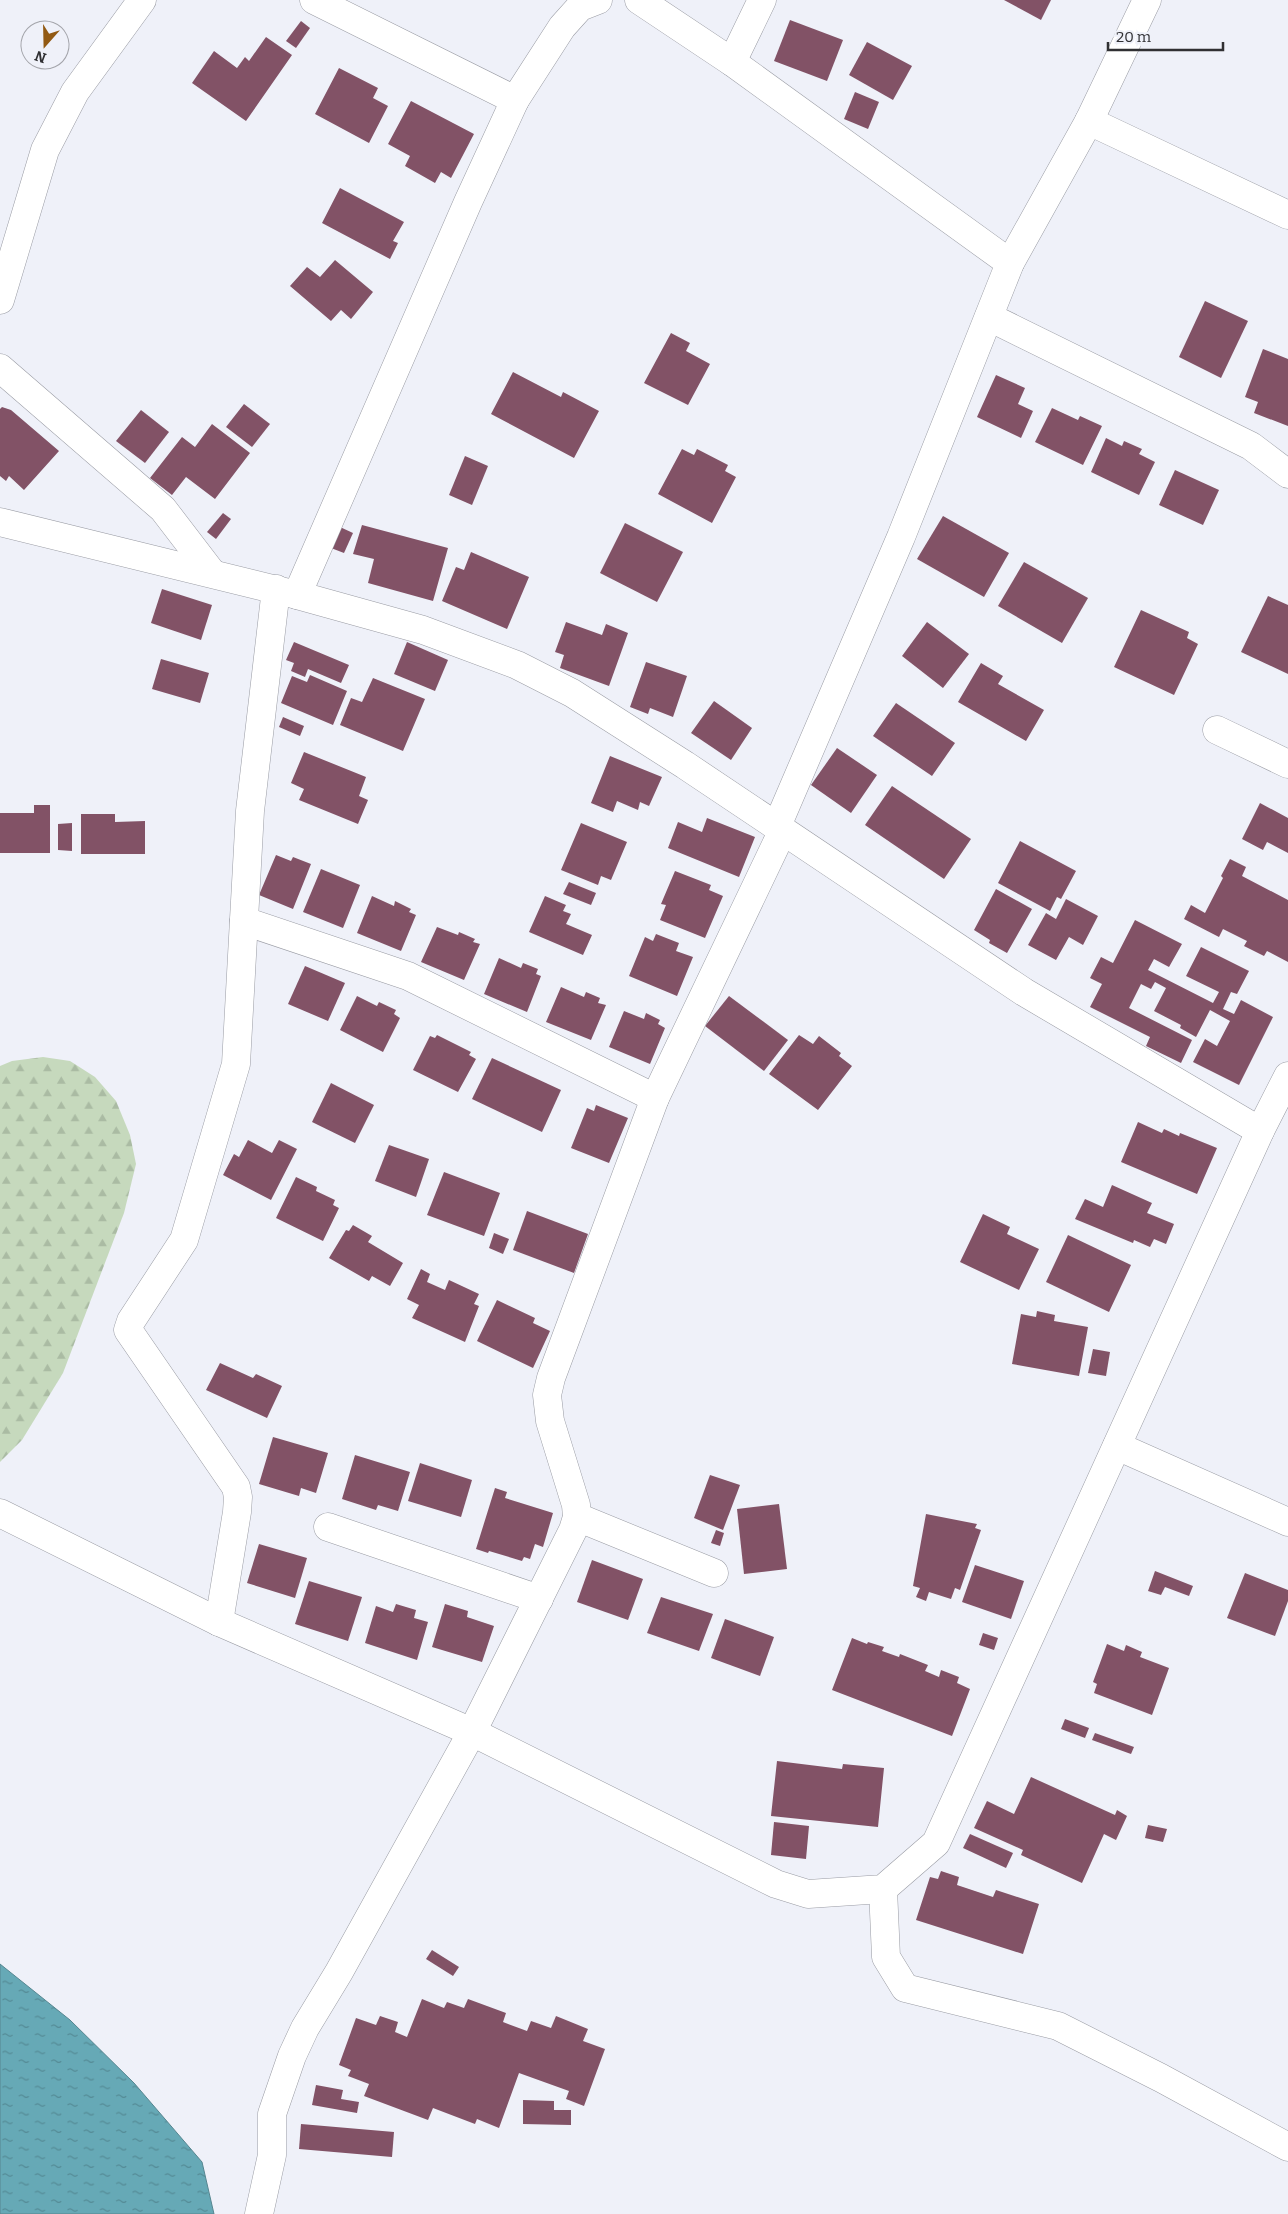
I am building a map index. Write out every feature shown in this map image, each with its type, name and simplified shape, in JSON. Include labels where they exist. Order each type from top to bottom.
[{"type":"street","points":[[0,300],[6,259],[45,150],[75,92],[142,0]]},
{"type":"street","points":[[314,0],[516,100]]},
{"type":"street","points":[[219,1622],[237,1512],[238,1497],[236,1487],[128,1330],[130,1321],[184,1240],[236,1064],[250,811],[287,592],[516,100],[562,27],[580,8],[598,0]]},
{"type":"street","points":[[639,0],[732,62],[1010,263]]},
{"type":"street","points":[[732,62],[762,0]]},
{"type":"street","points":[[260,2214],[272,2155],[272,2114],[292,2056],[305,2028],[339,1972],[472,1732],[573,1530],[577,1517],[576,1505],[550,1421],[547,1395],[551,1378],[655,1098],[780,828],[901,537],[1010,263],[1089,120],[1146,0]]},
{"type":"street","points":[[1089,120],[1288,215]]},
{"type":"street","points":[[989,317],[1251,446],[1288,474]]},
{"type":"street","points":[[0,368],[163,509],[212,573]]},
{"type":"street","points":[[0,522],[287,592],[423,630],[517,665],[572,694],[685,765],[1024,992],[1260,1131]]},
{"type":"street","points":[[1217,730],[1288,764]]},
{"type":"street","points":[[244,921],[408,976],[655,1098]]},
{"type":"street","points":[[0,1512],[219,1622],[472,1732],[776,1884],[808,1894],[883,1889],[936,1843],[1260,1131],[1288,1076]]},
{"type":"street","points":[[1117,1446],[1288,1522]]},
{"type":"street","points":[[577,1517],[714,1573]]},
{"type":"street","points":[[328,1527],[539,1599]]},
{"type":"street","points":[[883,1889],[886,1957],[905,1988],[1058,2026],[1161,2078],[1288,2147]]},
{"type":"green space","points":[[43,1057],[70,1061],[95,1077],[116,1101],[130,1135],[136,1164],[124,1213],[63,1373],[22,1440],[0,1462],[0,1066],[12,1061]]},
{"type":"water","points":[[0,1964],[70,2020],[134,2083],[202,2162],[214,2214],[0,2214]]},
{"type":"building","points":[[1004,0],[1051,0],[1041,20]]},
{"type":"building","points":[[790,20],[843,40],[827,81],[774,61]]},
{"type":"building","points":[[301,21],[310,28],[296,48],[286,41]]},
{"type":"building","points":[[266,37],[292,55],[246,121],[192,83],[214,51],[237,68],[245,57],[249,61]]},
{"type":"building","points":[[867,42],[912,66],[893,100],[849,75]]},
{"type":"building","points":[[339,68],[378,88],[373,98],[388,106],[369,143],[315,114]]},
{"type":"building","points":[[855,92],[879,102],[868,129],[844,119]]},
{"type":"building","points":[[411,101],[474,134],[451,178],[441,172],[435,183],[405,166],[410,156],[388,144]]},
{"type":"building","points":[[340,188],[404,222],[393,241],[398,243],[390,259],[322,223]]},
{"type":"building","points":[[335,260],[373,292],[351,319],[341,310],[331,321],[290,286],[307,267],[320,277]]},
{"type":"building","points":[[1205,301],[1248,321],[1221,378],[1179,357]]},
{"type":"building","points":[[671,333],[690,343],[686,351],[710,364],[688,405],[644,383]]},
{"type":"building","points":[[1263,349],[1288,359],[1288,426],[1254,413],[1258,402],[1245,397]]},
{"type":"building","points":[[513,372],[561,397],[563,392],[599,411],[574,458],[491,414]]},
{"type":"building","points":[[996,375],[1025,388],[1018,404],[1033,411],[1021,438],[977,417]]},
{"type":"building","points":[[244,404],[270,424],[252,447],[226,427]]},
{"type":"building","points":[[2,407],[11,410],[59,451],[24,490],[9,476],[6,481],[0,476],[0,409]]},
{"type":"building","points":[[1052,408],[1078,420],[1080,416],[1102,426],[1083,465],[1035,442]]},
{"type":"building","points":[[141,410],[169,432],[145,463],[116,441]]},
{"type":"building","points":[[212,424],[250,453],[215,499],[186,477],[172,495],[150,478],[182,437],[195,447]]},
{"type":"building","points":[[1106,438],[1122,446],[1124,441],[1142,449],[1139,454],[1155,462],[1139,495],[1091,472]]},
{"type":"building","points":[[682,449],[694,455],[697,449],[728,465],[725,471],[736,477],[712,523],[658,494]]},
{"type":"building","points":[[465,456],[488,466],[472,505],[449,495]]},
{"type":"building","points":[[1175,470],[1219,490],[1203,525],[1159,505]]},
{"type":"building","points":[[223,513],[231,519],[216,539],[207,532]]},
{"type":"building","points":[[943,516],[1009,553],[984,597],[917,559]]},
{"type":"building","points":[[625,523],[683,552],[657,602],[600,573]]},
{"type":"building","points":[[362,525],[448,548],[433,601],[368,583],[374,559],[353,554]]},
{"type":"building","points":[[340,527],[353,533],[344,553],[331,548]]},
{"type":"building","points":[[471,552],[529,577],[507,629],[442,601],[456,567],[464,570]]},
{"type":"building","points":[[1024,562],[1088,598],[1062,643],[998,606]]},
{"type":"building","points":[[162,589],[212,605],[201,640],[151,623]]},
{"type":"building","points":[[1268,596],[1288,605],[1288,674],[1241,652]]},
{"type":"building","points":[[1141,610],[1189,632],[1187,638],[1198,644],[1174,695],[1114,667]]},
{"type":"building","points":[[566,622],[602,635],[606,624],[628,633],[609,686],[560,668],[564,655],[555,652]]},
{"type":"building","points":[[927,622],[969,654],[943,688],[902,656]]},
{"type":"building","points":[[294,642],[349,665],[341,683],[308,669],[305,677],[291,671],[294,663],[286,660]]},
{"type":"building","points":[[407,642],[448,660],[435,691],[394,674]]},
{"type":"building","points":[[161,659],[209,673],[200,703],[152,689]]},
{"type":"building","points":[[646,662],[687,676],[673,717],[650,708],[648,714],[630,707]]},
{"type":"building","points":[[981,663],[1003,676],[998,684],[1044,710],[1026,741],[958,702]]},
{"type":"building","points":[[310,675],[347,691],[333,725],[281,703],[292,676],[307,682]]},
{"type":"building","points":[[373,678],[425,699],[403,751],[340,725],[351,698],[362,702]]},
{"type":"building","points":[[714,701],[752,728],[731,760],[691,733]]},
{"type":"building","points":[[896,703],[955,743],[932,776],[873,736]]},
{"type":"building","points":[[283,717],[304,726],[300,736],[279,727]]},
{"type":"building","points":[[837,748],[877,775],[851,813],[811,785]]},
{"type":"building","points":[[304,752],[366,777],[359,796],[368,800],[358,824],[299,800],[304,789],[291,783]]},
{"type":"building","points":[[610,756],[662,777],[649,806],[640,802],[638,810],[617,801],[613,812],[591,803]]},
{"type":"building","points":[[892,786],[971,839],[944,879],[865,825]]},
{"type":"building","points":[[1260,803],[1288,818],[1288,853],[1267,842],[1263,850],[1242,839]]},
{"type":"building","points":[[34,805],[50,805],[50,853],[0,853],[0,813],[34,813]]},
{"type":"building","points":[[81,814],[115,814],[115,822],[145,821],[145,854],[81,854]]},
{"type":"building","points":[[707,818],[755,837],[739,877],[668,848],[678,822],[702,832]]},
{"type":"building","points":[[72,823],[72,851],[58,850],[58,824]]},
{"type":"building","points":[[581,823],[627,842],[611,880],[601,876],[598,885],[561,870]]},
{"type":"building","points":[[1020,841],[1076,871],[1061,899],[1057,897],[1050,911],[998,883]]},
{"type":"building","points":[[276,855],[291,861],[293,857],[311,864],[293,909],[259,895]]},
{"type":"building","points":[[1230,859],[1246,867],[1242,876],[1288,900],[1288,962],[1267,951],[1264,956],[1244,946],[1247,941],[1223,929],[1219,937],[1184,919],[1191,905],[1205,913],[1223,878],[1221,876]]},
{"type":"building","points":[[321,869],[360,885],[343,928],[303,912]]},
{"type":"building","points":[[675,871],[711,885],[709,890],[723,896],[705,938],[660,920],[666,905],[661,904]]},
{"type":"building","points":[[569,882],[596,893],[591,905],[563,894]]},
{"type":"building","points":[[996,889],[1032,909],[1007,953],[989,943],[990,940],[974,930]]},
{"type":"building","points":[[372,896],[394,906],[395,901],[411,909],[409,912],[416,915],[401,951],[357,933]]},
{"type":"building","points":[[545,896],[566,905],[563,911],[571,914],[566,924],[592,935],[583,955],[529,932]]},
{"type":"building","points":[[1066,899],[1098,916],[1083,945],[1069,937],[1056,960],[1028,945],[1046,913],[1056,919]]},
{"type":"building","points":[[1135,920],[1182,944],[1169,967],[1154,959],[1148,970],[1213,1003],[1219,992],[1186,976],[1201,947],[1249,971],[1237,994],[1231,992],[1223,1009],[1234,1014],[1241,1000],[1273,1017],[1239,1085],[1193,1062],[1205,1039],[1217,1046],[1230,1021],[1210,1010],[1196,1037],[1180,1028],[1181,1025],[1154,1011],[1166,988],[1155,982],[1151,989],[1141,984],[1129,1008],[1192,1040],[1181,1063],[1146,1046],[1150,1037],[1090,1007],[1102,984],[1090,978],[1101,957],[1113,963]]},
{"type":"building","points":[[437,927],[458,935],[459,932],[475,939],[473,942],[480,944],[464,980],[421,962]]},
{"type":"building","points":[[656,934],[679,943],[676,951],[693,957],[677,996],[629,976],[645,937],[653,941]]},
{"type":"building","points":[[499,958],[521,968],[523,963],[538,969],[536,974],[541,976],[527,1012],[484,994]]},
{"type":"building","points":[[305,966],[345,983],[328,1021],[288,1004]]},
{"type":"building","points":[[561,987],[584,997],[586,992],[600,998],[598,1003],[606,1005],[591,1040],[546,1022]]},
{"type":"building","points":[[357,996],[377,1006],[379,1002],[396,1010],[394,1014],[400,1018],[383,1052],[340,1030]]},
{"type":"building","points":[[729,996],[788,1040],[764,1071],[705,1026]]},
{"type":"building","points":[[624,1011],[644,1019],[646,1013],[660,1020],[658,1024],[665,1028],[650,1064],[609,1047]]},
{"type":"building","points":[[437,1035],[471,1052],[469,1055],[476,1059],[458,1092],[413,1070],[430,1036],[435,1038]]},
{"type":"building","points":[[799,1035],[813,1044],[819,1036],[841,1053],[839,1056],[852,1066],[818,1110],[769,1074]]},
{"type":"building","points":[[492,1058],[561,1090],[542,1132],[472,1099]]},
{"type":"building","points":[[331,1083],[374,1105],[355,1143],[312,1122]]},
{"type":"building","points":[[596,1105],[628,1118],[609,1163],[571,1148],[587,1108],[594,1111]]},
{"type":"building","points":[[1138,1122],[1162,1133],[1164,1129],[1179,1136],[1180,1133],[1217,1148],[1197,1194],[1121,1162]]},
{"type":"building","points":[[248,1140],[272,1153],[279,1140],[297,1149],[271,1200],[223,1175],[234,1154],[239,1157]]},
{"type":"building","points":[[389,1145],[429,1159],[416,1197],[375,1181]]},
{"type":"building","points":[[444,1172],[500,1193],[484,1236],[427,1215]]},
{"type":"building","points":[[296,1177],[317,1187],[316,1191],[335,1200],[333,1205],[339,1208],[323,1241],[276,1218]]},
{"type":"building","points":[[1112,1185],[1152,1203],[1147,1213],[1174,1224],[1166,1244],[1154,1239],[1150,1247],[1134,1240],[1133,1243],[1075,1219],[1085,1199],[1103,1207]]},
{"type":"building","points":[[527,1211],[588,1234],[574,1273],[513,1250]]},
{"type":"building","points":[[983,1214],[1010,1227],[1007,1234],[1039,1249],[1019,1290],[960,1262]]},
{"type":"building","points":[[353,1225],[372,1236],[368,1242],[403,1263],[390,1286],[372,1276],[369,1281],[329,1258],[346,1230],[349,1231]]},
{"type":"building","points":[[494,1233],[509,1239],[503,1254],[489,1248]]},
{"type":"building","points":[[1068,1235],[1131,1265],[1109,1312],[1046,1282]]},
{"type":"building","points":[[421,1269],[430,1274],[427,1282],[445,1290],[449,1280],[479,1294],[474,1304],[479,1306],[465,1342],[412,1318],[419,1305],[407,1299]]},
{"type":"building","points":[[497,1300],[535,1318],[533,1323],[550,1331],[533,1368],[477,1341]]},
{"type":"building","points":[[1037,1311],[1055,1315],[1054,1321],[1088,1327],[1079,1376],[1012,1364],[1021,1314],[1036,1317]]},
{"type":"building","points":[[1093,1349],[1110,1352],[1106,1376],[1088,1373]]},
{"type":"building","points":[[220,1363],[253,1378],[256,1374],[282,1386],[267,1418],[206,1390]]},
{"type":"building","points":[[273,1437],[328,1453],[316,1493],[301,1488],[299,1496],[259,1484]]},
{"type":"building","points":[[355,1455],[410,1472],[398,1511],[378,1505],[376,1510],[342,1499]]},
{"type":"building","points":[[420,1463],[472,1480],[461,1517],[408,1501]]},
{"type":"building","points":[[710,1475],[740,1485],[723,1530],[694,1518]]},
{"type":"building","points":[[495,1488],[507,1492],[505,1498],[553,1513],[543,1547],[535,1544],[530,1559],[524,1557],[522,1561],[476,1549]]},
{"type":"building","points":[[779,1504],[787,1569],[744,1574],[737,1509]]},
{"type":"building","points":[[926,1514],[977,1524],[975,1528],[981,1530],[960,1590],[955,1588],[951,1599],[929,1592],[926,1601],[916,1597],[920,1588],[913,1586]]},
{"type":"building","points":[[716,1530],[724,1533],[720,1546],[711,1543]]},
{"type":"building","points":[[259,1544],[307,1558],[295,1598],[247,1583]]},
{"type":"building","points":[[592,1560],[643,1579],[628,1620],[577,1602]]},
{"type":"building","points":[[975,1565],[1024,1581],[1011,1619],[962,1602]]},
{"type":"building","points":[[1155,1571],[1193,1586],[1189,1596],[1165,1587],[1161,1595],[1148,1591]]},
{"type":"building","points":[[1245,1573],[1288,1590],[1288,1601],[1275,1636],[1227,1618]]},
{"type":"building","points":[[309,1581],[362,1597],[348,1641],[295,1624]]},
{"type":"building","points":[[661,1597],[713,1614],[699,1651],[647,1633]]},
{"type":"building","points":[[396,1604],[416,1610],[414,1618],[428,1622],[417,1660],[365,1643],[376,1606],[393,1612]]},
{"type":"building","points":[[445,1604],[468,1611],[467,1617],[494,1626],[482,1662],[432,1647]]},
{"type":"building","points":[[725,1619],[774,1637],[760,1676],[711,1658]]},
{"type":"building","points":[[983,1633],[998,1638],[994,1650],[979,1645]]},
{"type":"building","points":[[852,1638],[867,1644],[868,1642],[884,1647],[882,1651],[899,1657],[900,1654],[928,1665],[925,1671],[939,1677],[941,1670],[959,1677],[957,1683],[970,1689],[952,1736],[832,1690]]},
{"type":"building","points":[[1107,1644],[1124,1651],[1126,1645],[1142,1652],[1140,1657],[1169,1668],[1152,1715],[1094,1693],[1097,1684],[1093,1682]]},
{"type":"building","points":[[1065,1719],[1089,1728],[1085,1738],[1061,1729]]},
{"type":"building","points":[[1095,1733],[1134,1747],[1131,1754],[1092,1740]]},
{"type":"building","points":[[777,1761],[842,1769],[843,1764],[884,1768],[878,1827],[771,1816]]},
{"type":"building","points":[[1031,1777],[1115,1815],[1117,1810],[1127,1816],[1116,1840],[1104,1834],[1082,1883],[1021,1855],[1023,1850],[974,1828],[987,1801],[1014,1814]]},
{"type":"building","points":[[774,1822],[809,1826],[806,1859],[771,1855]]},
{"type":"building","points":[[1148,1825],[1167,1829],[1163,1842],[1145,1838]]},
{"type":"building","points":[[970,1834],[1013,1853],[1006,1868],[963,1848]]},
{"type":"building","points":[[941,1871],[959,1877],[957,1885],[993,1897],[996,1890],[1039,1904],[1023,1954],[916,1920],[930,1877],[938,1879]]},
{"type":"building","points":[[432,1950],[459,1967],[453,1976],[426,1959]]},
{"type":"building","points":[[422,1999],[444,2008],[447,2002],[464,2008],[468,1999],[506,2013],[503,2022],[527,2031],[531,2021],[551,2028],[556,2016],[588,2029],[583,2041],[605,2049],[584,2106],[566,2099],[569,2091],[519,2073],[499,2128],[477,2119],[475,2124],[433,2108],[428,2120],[364,2096],[369,2084],[348,2076],[351,2070],[339,2065],[356,2018],[376,2025],[380,2016],[398,2022],[395,2032],[407,2037]]},
{"type":"building","points":[[316,2085],[343,2090],[341,2099],[359,2102],[357,2113],[312,2105]]},
{"type":"building","points":[[523,2100],[554,2101],[554,2110],[571,2110],[571,2125],[523,2124]]},
{"type":"building","points":[[301,2124],[394,2132],[392,2157],[299,2149]]}]
